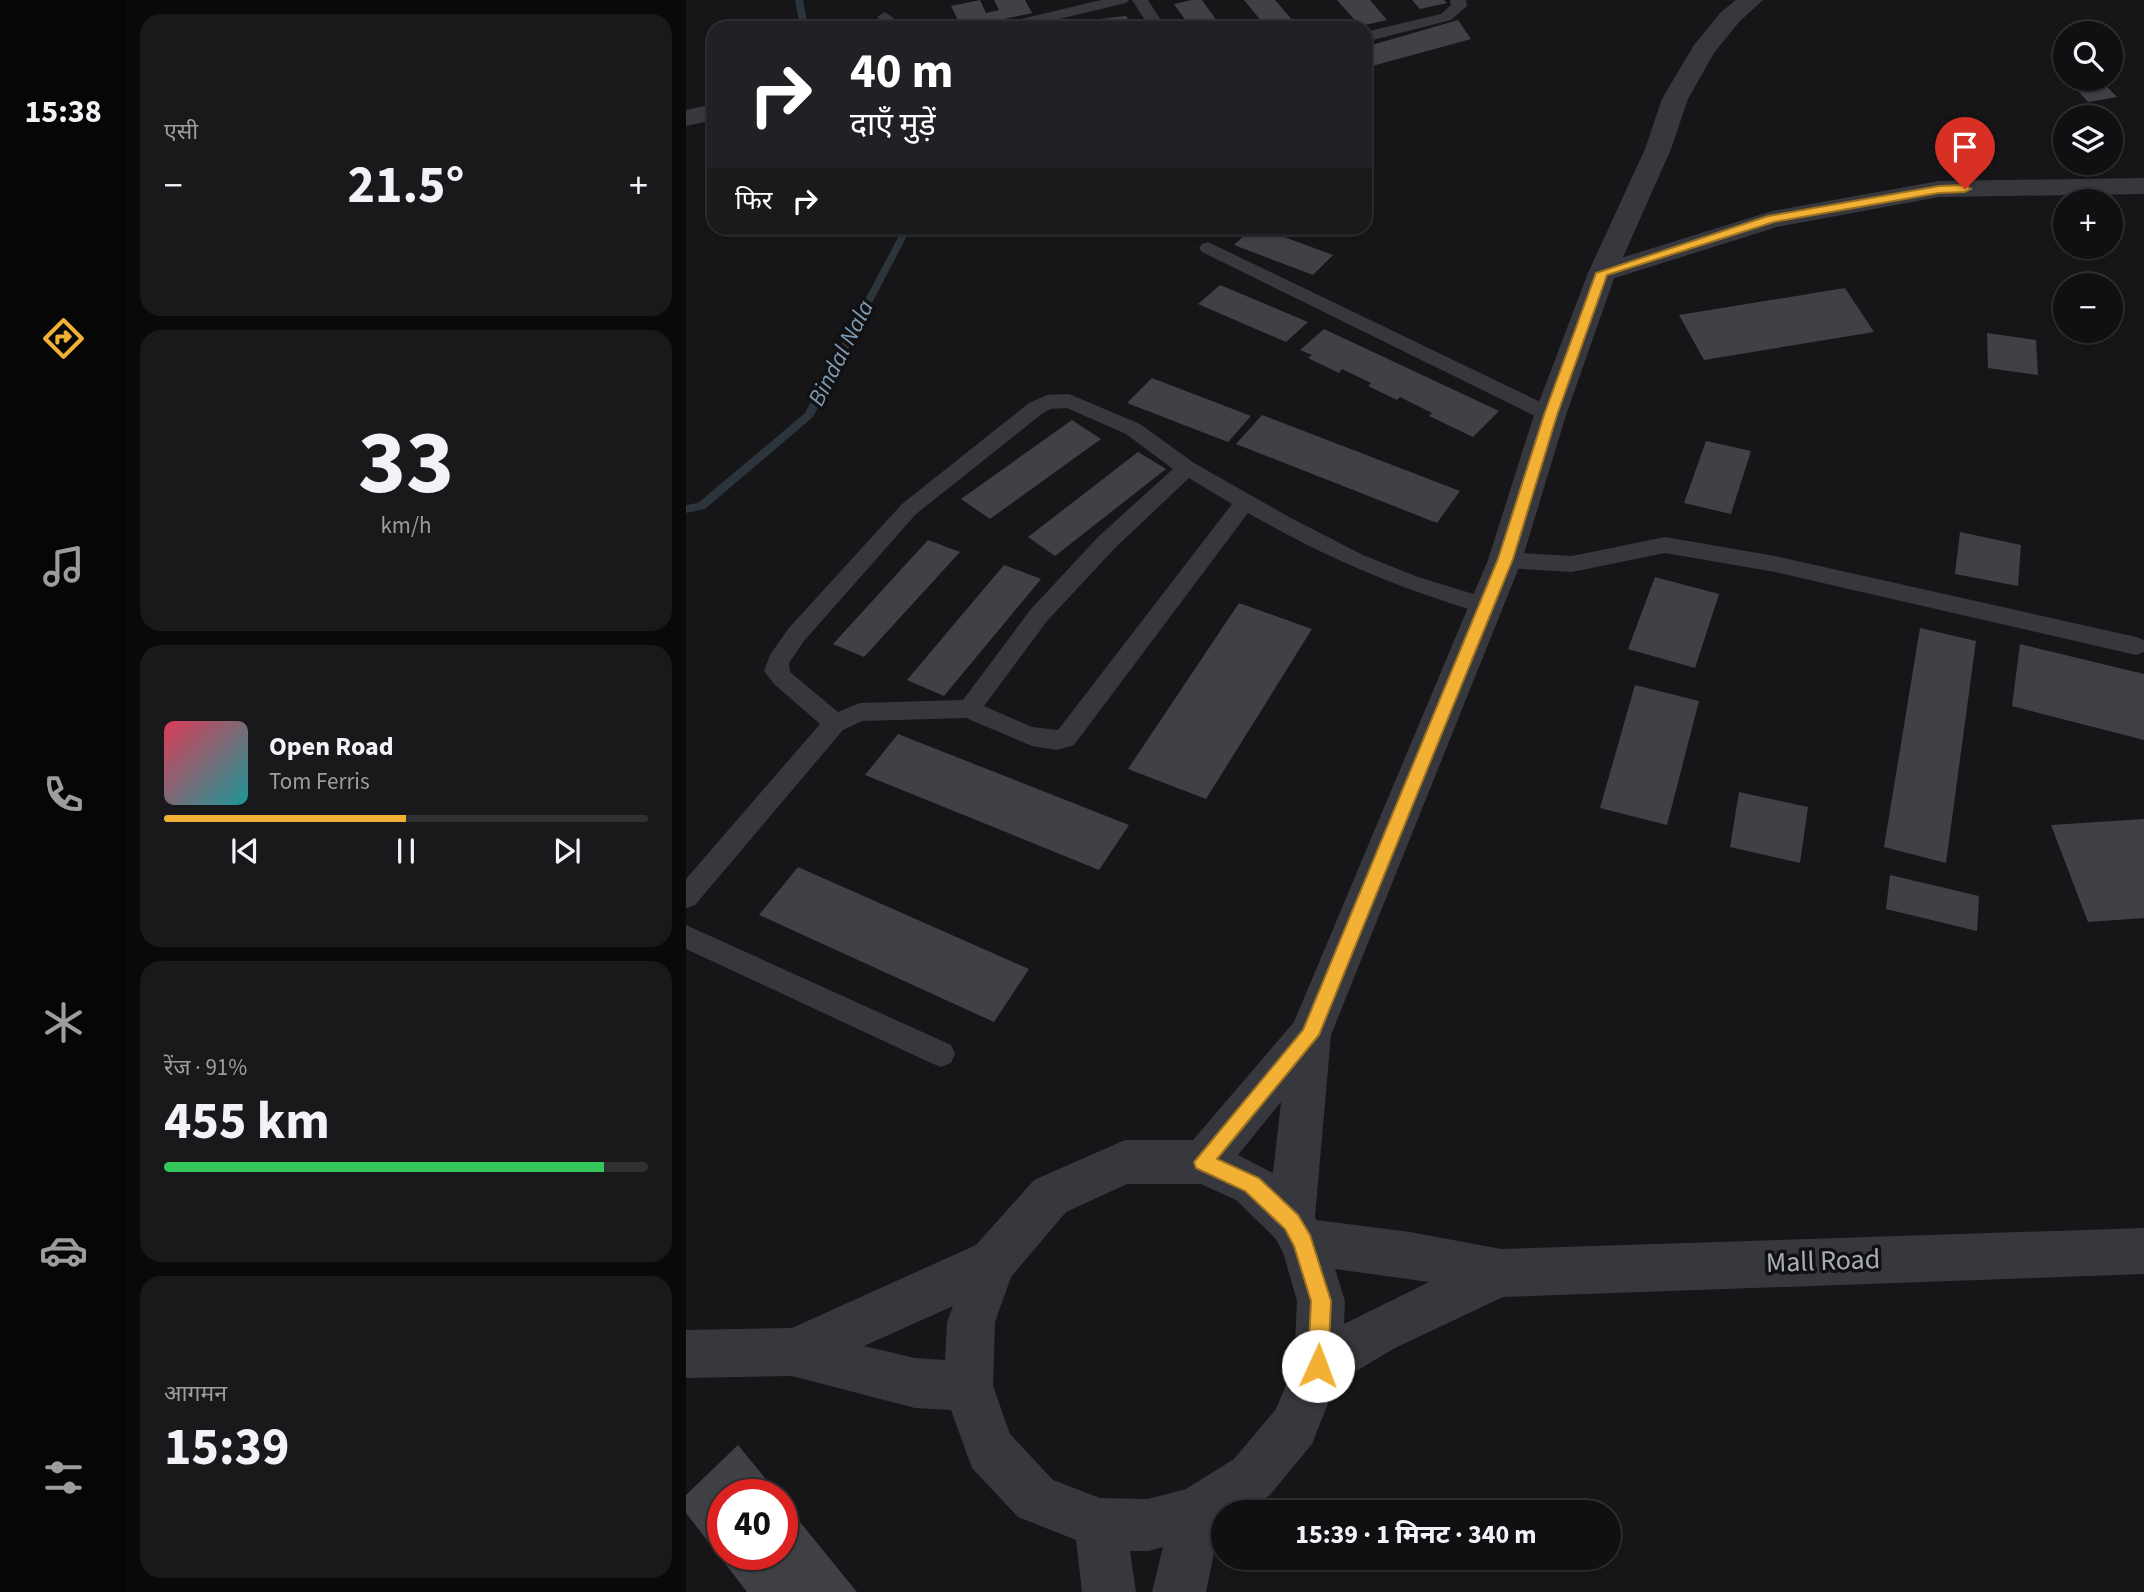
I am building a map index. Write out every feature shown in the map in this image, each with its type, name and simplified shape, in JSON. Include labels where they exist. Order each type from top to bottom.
[{"type":"street","points":[[1203,1162],[1310,1035],[1506,559],[1550,415],[1602,273],[1658,149],[1675,99],[1703,50],[1730,17],[1751,0]]},
{"type":"street","points":[[686,118],[707,114]]},
{"type":"street","points":[[1602,273],[1772,219],[1939,189],[2144,186]]},
{"type":"street","points":[[1310,1035],[1297,1232],[1321,1301],[1318,1366],[1294,1426],[1252,1477],[1197,1512],[1148,1525],[1100,1524],[1036,1499],[990,1450],[968,1386],[971,1322],[993,1262],[1050,1196],[1125,1162],[1203,1162],[1252,1184],[1297,1232],[1501,1273]]},
{"type":"street","name":"Mall Road","points":[[1501,1273],[2144,1251]]},
{"type":"street","points":[[792,1352],[898,1307],[993,1262]]},
{"type":"street","points":[[1318,1366],[1378,1331],[1501,1273]]},
{"type":"street","points":[[686,1353],[792,1352],[915,1383],[968,1386]]},
{"type":"street","points":[[1179,1592],[1197,1512]]},
{"type":"street","points":[[1100,1524],[1110,1592]]},
{"type":"lane","points":[[1032,21],[1121,0]]},
{"type":"lane","points":[[1140,0],[1154,21]]},
{"type":"lane","points":[[1372,35],[1446,17],[1459,6],[1458,0]]},
{"type":"lane","points":[[885,17],[890,21]]},
{"type":"lane","points":[[1208,248],[1550,415]]},
{"type":"lane","points":[[835,723],[782,678],[776,671],[778,661],[796,635],[909,509],[1047,402],[1069,401],[1133,429],[1187,468],[1339,553],[1410,583],[1485,606]]},
{"type":"lane","points":[[969,709],[1039,615],[1107,542],[1187,468]]},
{"type":"lane","points":[[686,897],[835,723],[860,712],[924,708],[969,709],[995,722],[1050,742],[1066,738],[1246,501]]},
{"type":"lane","points":[[1506,559],[1558,566],[1609,557],[1650,545],[1665,545],[1775,564],[2136,646]]},
{"type":"lane","points":[[686,937],[942,1054]]},
{"type":"building","points":[[980,0],[986,13],[999,10],[994,0],[1025,0],[1032,13],[995,21],[958,21],[951,6]]},
{"type":"building","points":[[1202,0],[1217,21],[1186,21],[1174,4]]},
{"type":"building","points":[[1244,0],[1275,0],[1293,21],[1261,21]]},
{"type":"building","points":[[1337,0],[1370,0],[1387,20],[1372,23],[1372,21],[1356,21]]},
{"type":"building","points":[[1412,0],[1444,0],[1447,3],[1420,9]]},
{"type":"building","points":[[1126,16],[1129,21],[1101,21],[1099,19]]},
{"type":"building","points":[[1458,20],[1471,39],[1372,66],[1372,45]]},
{"type":"building","points":[[2078,91],[2111,91],[2117,97],[2088,102]]},
{"type":"building","points":[[1245,235],[1279,235],[1333,255],[1313,275],[1234,245]]},
{"type":"building","points":[[1220,285],[1308,322],[1286,342],[1198,304]]},
{"type":"building","points":[[1845,288],[1874,332],[1704,360],[1679,315]]},
{"type":"building","points":[[1324,329],[1499,411],[1473,437],[1429,416],[1432,413],[1400,397],[1397,400],[1368,386],[1371,383],[1342,369],[1339,373],[1308,358],[1312,355],[1300,350]]},
{"type":"building","points":[[1987,333],[2036,340],[2038,375],[1988,368]]},
{"type":"building","points":[[1152,378],[1251,416],[1228,442],[1127,403]]},
{"type":"building","points":[[1262,415],[1460,491],[1437,523],[1236,444]]},
{"type":"building","points":[[1072,420],[1101,439],[990,519],[961,499]]},
{"type":"building","points":[[1706,441],[1751,451],[1731,514],[1684,503]]},
{"type":"building","points":[[1138,452],[1166,469],[1055,556],[1028,537]]},
{"type":"building","points":[[1960,532],[2021,545],[2018,586],[1955,574]]},
{"type":"building","points":[[928,540],[960,552],[864,657],[833,644]]},
{"type":"building","points":[[1004,565],[1041,579],[944,696],[907,680]]},
{"type":"building","points":[[1655,577],[1719,594],[1695,668],[1628,649]]},
{"type":"building","points":[[1239,603],[1312,629],[1206,799],[1128,769]]},
{"type":"building","points":[[1920,628],[1976,641],[1946,863],[1884,847]]},
{"type":"building","points":[[2020,644],[2144,674],[2144,740],[2012,706]]},
{"type":"building","points":[[1635,685],[1699,701],[1667,825],[1600,808]]},
{"type":"building","points":[[898,734],[1129,825],[1099,870],[865,775]]},
{"type":"building","points":[[1739,792],[1808,807],[1800,863],[1730,847]]},
{"type":"building","points":[[2144,819],[2144,918],[2088,922],[2051,825]]},
{"type":"building","points":[[798,867],[1029,969],[994,1022],[759,915]]},
{"type":"building","points":[[1890,875],[1979,896],[1977,931],[1886,909]]},
{"type":"building","points":[[738,1445],[766,1479],[707,1479],[707,1540],[686,1513],[686,1495]]},
{"type":"building","points":[[798,1520],[857,1592],[747,1592],[730,1570],[798,1570]]},
{"type":"waterway","name":"Bindal Nala","points":[[799,0],[803,21]]},
{"type":"waterway","name":"Bindal Nala","points":[[686,509],[701,506],[809,415],[903,235]]},
{"type":"route","points":[[1318,1366],[1321,1301],[1303,1242],[1291,1222],[1252,1184],[1203,1162],[1310,1035],[1506,559],[1550,415],[1602,273],[1772,219],[1939,189],[1965,189]]}]
